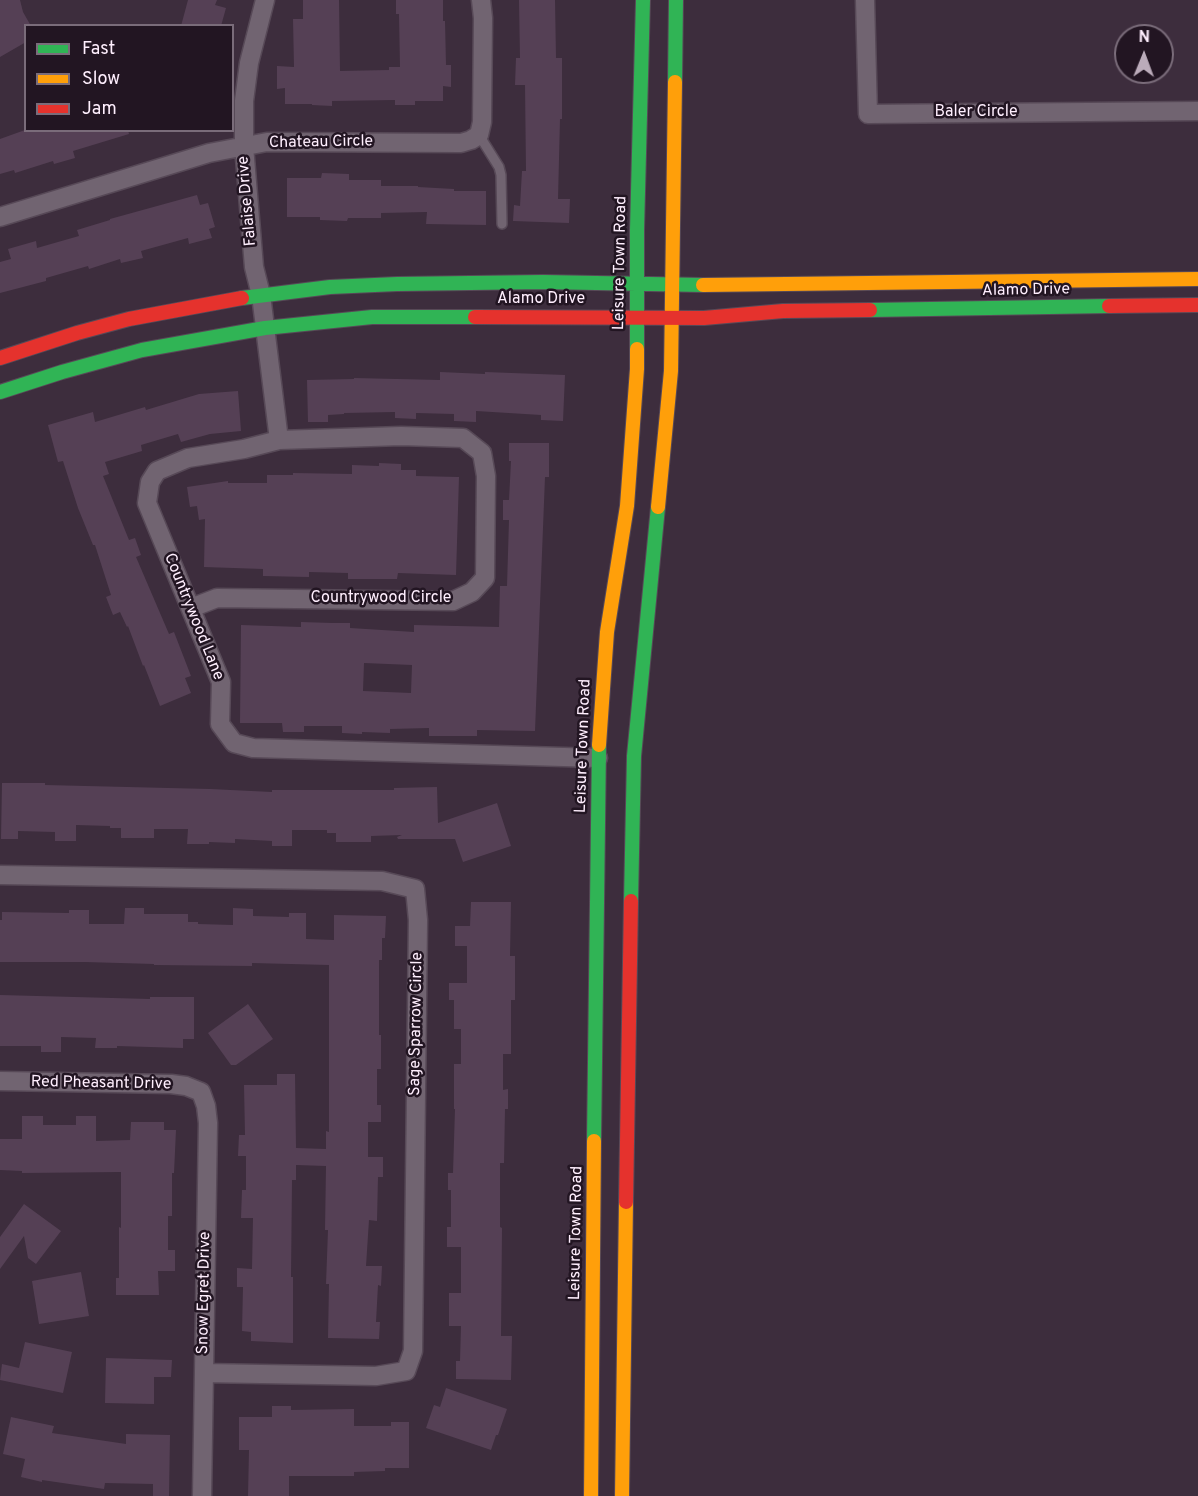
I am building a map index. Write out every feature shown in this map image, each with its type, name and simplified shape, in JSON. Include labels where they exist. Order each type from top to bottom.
[{"type":"main road","name":"Leisure Town Road","points":[[591,1496],[598,758],[607,632],[627,506],[637,369],[636,317],[643,0]]},
{"type":"main road","points":[[622,1496],[634,756],[671,371],[675,0]]},
{"type":"main road","name":"Alamo Drive","points":[[0,358],[129,319],[217,302],[330,287],[543,282],[672,284],[1198,279]]},
{"type":"main road","name":"Alamo Drive","points":[[0,392],[142,350],[265,328],[372,317],[704,318],[783,311],[1198,305]]},
{"type":"street","name":"Falaise Drive","points":[[265,0],[249,63],[244,101],[244,146],[254,267],[261,295],[279,440]]},
{"type":"street","points":[[479,135],[482,122],[483,18],[481,0]]},
{"type":"street","name":"Baler Circle","points":[[865,0],[868,114],[1198,111]]},
{"type":"street","name":"Chateau Circle","points":[[0,217],[209,153],[273,141],[461,143],[479,135]]},
{"type":"street","name":"Countrywood Circle","points":[[191,608],[217,598],[453,602],[472,592],[484,578],[486,476],[482,453],[463,438],[401,436],[279,440]]},
{"type":"street","name":"Countrywood Lane","points":[[279,440],[244,449],[188,458],[157,471],[150,482],[147,503],[221,682],[220,724],[234,742],[253,748],[598,758]]},
{"type":"street","name":"Sage Sparrow Circle","points":[[0,875],[382,881],[415,889],[418,920],[413,1351],[406,1371],[376,1376],[204,1373]]},
{"type":"street","name":"Red Pheasant Drive","points":[[0,1081],[171,1084],[186,1086],[201,1092]]},
{"type":"street","name":"Snow Egret Drive","points":[[201,1092],[208,1123],[202,1496]]},
{"type":"lane","points":[[479,135],[499,167],[502,224]]},
{"type":"building","points":[[0,0],[20,0],[30,24],[24,24],[24,43],[0,57]]},
{"type":"building","points":[[188,0],[217,0],[215,5],[226,8],[222,24],[182,24]]},
{"type":"building","points":[[303,0],[339,0],[340,71],[389,70],[389,67],[400,67],[399,14],[396,14],[396,0],[443,0],[446,65],[451,65],[451,87],[443,86],[443,101],[415,101],[415,105],[395,105],[395,100],[332,101],[332,106],[285,104],[285,88],[277,89],[277,66],[294,67],[293,19],[303,19]]},
{"type":"building","points":[[519,0],[555,0],[556,58],[562,58],[558,199],[570,199],[569,223],[513,221],[514,205],[520,206],[522,171],[526,171],[525,85],[515,85],[516,58],[520,58]]},
{"type":"building","points":[[24,130],[128,132],[129,134],[73,151],[75,158],[54,164],[53,161],[15,173],[14,170],[0,174],[0,139]]},
{"type":"building","points":[[322,173],[349,174],[349,180],[381,180],[381,186],[486,191],[486,225],[426,224],[427,212],[381,213],[381,218],[348,218],[347,221],[320,220],[320,217],[287,217],[287,178],[321,178]]},
{"type":"building","points":[[197,195],[200,205],[208,203],[215,227],[209,229],[212,238],[189,244],[188,238],[141,251],[143,258],[121,263],[120,259],[89,269],[88,266],[46,278],[46,281],[0,293],[0,262],[11,259],[8,249],[36,241],[37,248],[79,236],[77,230]]},
{"type":"building","points":[[440,372],[565,375],[563,421],[541,420],[541,415],[476,411],[476,422],[454,421],[454,414],[416,413],[416,419],[395,418],[395,412],[344,413],[328,415],[328,422],[308,422],[307,380],[354,378],[440,380]]},
{"type":"building","points":[[238,391],[241,431],[210,434],[181,442],[178,434],[141,445],[142,451],[105,462],[109,474],[103,476],[129,540],[135,538],[141,555],[136,557],[169,634],[174,632],[191,676],[185,678],[191,693],[160,706],[128,626],[120,612],[113,615],[106,597],[111,595],[95,545],[93,545],[78,508],[63,461],[58,462],[48,425],[93,412],[95,422],[199,394]]},
{"type":"building","points":[[509,443],[549,443],[549,477],[545,477],[535,731],[477,730],[477,736],[429,736],[429,728],[390,729],[390,733],[362,732],[362,734],[342,733],[342,726],[304,726],[304,732],[283,732],[282,723],[240,723],[241,625],[301,627],[301,622],[350,623],[350,628],[414,632],[414,625],[499,627],[500,586],[507,586],[509,520],[503,520],[503,500],[509,500],[511,461],[509,461]],"holes":[[[364,663],[412,665],[411,693],[363,691]]]},
{"type":"building","points":[[379,463],[401,464],[401,470],[416,470],[416,476],[459,477],[456,575],[398,573],[397,579],[348,579],[348,573],[309,572],[309,577],[263,576],[263,569],[204,567],[205,519],[199,520],[197,506],[190,507],[187,487],[228,481],[228,483],[267,483],[267,475],[352,474],[352,465],[379,466]]},
{"type":"building","points":[[2,783],[272,792],[272,790],[394,790],[394,788],[437,787],[438,823],[497,803],[511,846],[463,862],[455,839],[398,839],[397,837],[402,835],[371,836],[371,842],[336,842],[336,833],[327,833],[327,830],[292,830],[292,846],[272,846],[272,841],[235,839],[235,843],[187,844],[188,829],[154,829],[154,838],[121,838],[121,828],[76,825],[76,841],[55,841],[55,832],[18,831],[18,839],[1,839]]},
{"type":"building","points":[[471,902],[511,902],[510,956],[515,956],[515,1000],[511,1000],[511,1054],[503,1054],[503,1090],[508,1089],[508,1109],[505,1109],[504,1163],[500,1163],[500,1227],[502,1228],[501,1336],[512,1336],[511,1380],[456,1379],[456,1361],[460,1361],[461,1326],[449,1326],[449,1293],[461,1293],[461,1247],[447,1247],[447,1227],[451,1227],[451,1190],[448,1190],[448,1173],[453,1173],[454,1064],[461,1064],[461,1029],[454,1029],[454,1000],[449,1000],[449,983],[467,983],[467,946],[455,946],[455,926],[470,926]]},
{"type":"building","points":[[125,908],[144,908],[144,914],[188,914],[188,922],[198,922],[198,924],[233,925],[233,908],[253,909],[253,916],[289,917],[289,913],[306,913],[306,939],[334,940],[334,915],[386,916],[385,938],[382,938],[382,960],[379,960],[381,1069],[377,1069],[377,1105],[381,1105],[381,1122],[368,1122],[368,1157],[383,1157],[383,1177],[378,1177],[377,1221],[369,1220],[366,1266],[382,1266],[381,1286],[378,1285],[376,1322],[380,1322],[379,1339],[328,1338],[326,1166],[296,1165],[296,1180],[292,1180],[293,1343],[251,1341],[251,1332],[242,1331],[243,1287],[237,1287],[237,1268],[252,1269],[253,1218],[241,1218],[242,1190],[246,1190],[246,1156],[238,1156],[239,1135],[245,1135],[244,1085],[277,1085],[277,1074],[295,1074],[296,1148],[326,1149],[326,1131],[329,1132],[329,965],[0,962],[2,912],[69,913],[69,910],[89,910],[89,924],[124,924]]},
{"type":"building","points":[[0,995],[150,999],[150,997],[194,997],[194,1039],[183,1039],[183,1048],[117,1046],[117,1048],[95,1048],[96,1038],[61,1037],[61,1052],[41,1052],[41,1046],[0,1046]]},
{"type":"building","points":[[248,1004],[273,1039],[236,1065],[231,1065],[208,1033]]},
{"type":"building","points":[[22,1116],[43,1116],[43,1125],[76,1125],[76,1116],[96,1116],[96,1141],[130,1140],[131,1122],[164,1122],[164,1130],[176,1130],[174,1173],[172,1173],[172,1216],[168,1216],[168,1250],[175,1250],[175,1271],[158,1271],[159,1295],[116,1295],[116,1278],[119,1278],[121,1172],[22,1173],[22,1171],[0,1170],[0,1139],[22,1139]]},
{"type":"building","points":[[24,1204],[61,1231],[36,1264],[28,1258],[24,1236],[0,1269],[0,1237]]},
{"type":"building","points":[[81,1272],[89,1316],[39,1324],[32,1281]]},
{"type":"building","points":[[25,1342],[72,1352],[63,1393],[0,1380],[2,1364],[19,1368]]},
{"type":"building","points":[[106,1358],[172,1360],[171,1377],[154,1377],[154,1404],[105,1403]]},
{"type":"building","points":[[446,1388],[507,1409],[491,1450],[426,1428],[434,1405],[440,1407]]},
{"type":"building","points":[[272,1406],[291,1406],[291,1410],[354,1409],[354,1426],[391,1426],[391,1422],[409,1422],[409,1468],[354,1472],[354,1476],[289,1476],[289,1496],[248,1496],[249,1450],[239,1450],[239,1417],[272,1417]]},
{"type":"building","points":[[11,1417],[54,1426],[52,1433],[126,1444],[126,1434],[170,1435],[169,1496],[153,1496],[153,1484],[105,1483],[104,1489],[42,1480],[42,1482],[21,1477],[25,1459],[3,1454]]},
{"type":"traffic: fast","points":[[637,349],[637,230],[643,0]]},
{"type":"traffic: fast","points":[[675,82],[676,0]]},
{"type":"traffic: fast","points":[[242,298],[330,287],[397,284],[543,282],[703,285]]},
{"type":"traffic: fast","points":[[870,310],[1109,306]]},
{"type":"traffic: fast","points":[[0,392],[142,350],[265,328],[372,317],[475,317]]},
{"type":"traffic: fast","points":[[631,901],[634,756],[658,507]]},
{"type":"traffic: fast","points":[[594,1141],[599,745]]},
{"type":"traffic: slow","points":[[658,507],[671,371],[675,82]]},
{"type":"traffic: slow","points":[[703,285],[1198,279]]},
{"type":"traffic: slow","points":[[599,745],[607,632],[627,506],[637,349]]},
{"type":"traffic: slow","points":[[591,1496],[594,1141]]},
{"type":"traffic: slow","points":[[622,1496],[626,1202]]},
{"type":"traffic: jam","points":[[0,358],[129,319],[242,298]]},
{"type":"traffic: jam","points":[[1109,306],[1198,305]]},
{"type":"traffic: jam","points":[[475,317],[704,318],[783,311],[870,310]]},
{"type":"traffic: jam","points":[[626,1202],[631,901]]}]
